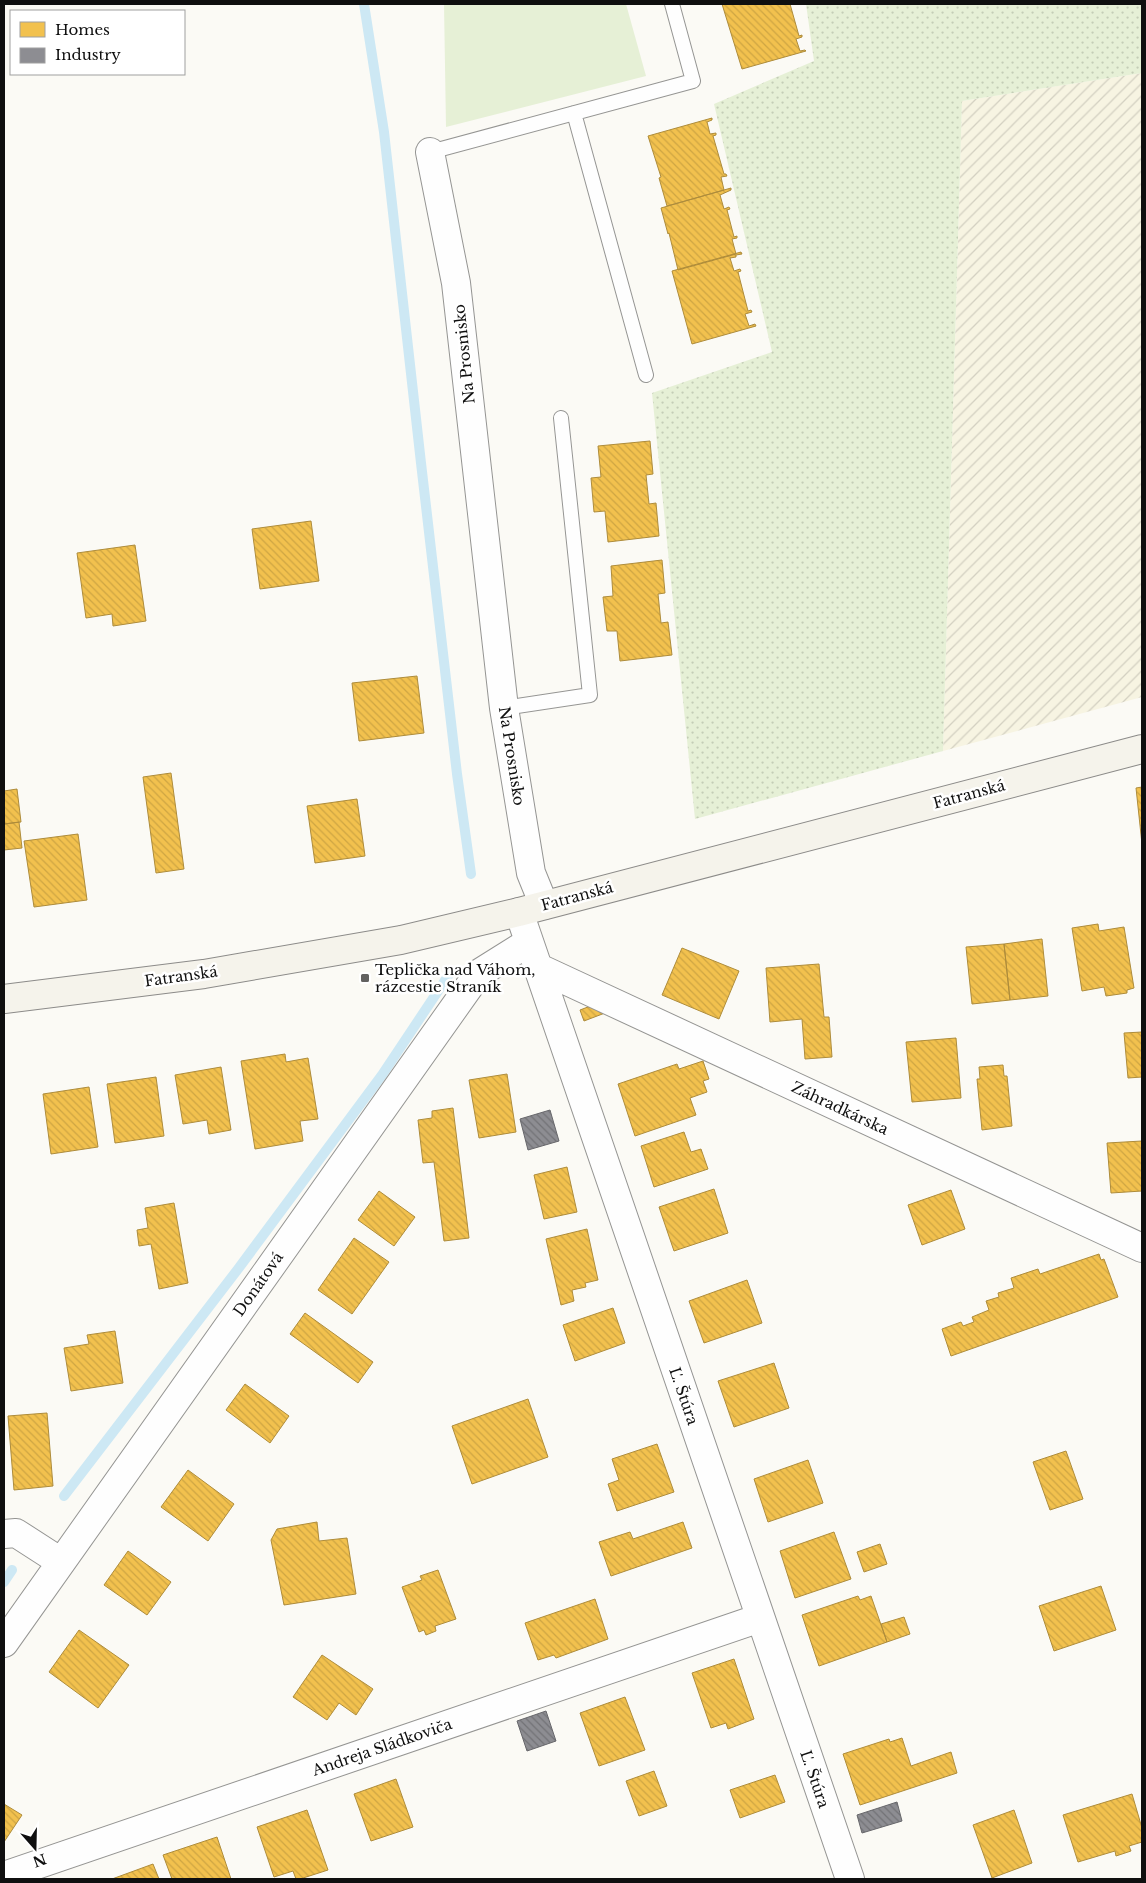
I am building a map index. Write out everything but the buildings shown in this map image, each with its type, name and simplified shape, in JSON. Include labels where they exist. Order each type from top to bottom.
[{"type":"main road","name":"Fatranská","points":[[4,999],[204,974],[401,940],[532,909],[1142,749]]},
{"type":"street","name":"Na Prosnisko","points":[[430,152],[456,282],[504,708],[531,873],[532,909]]},
{"type":"street","name":"Ľ. Štúra","points":[[532,909],[529,942],[537,967],[850,1879]]},
{"type":"street","name":"Donátová","points":[[4,1643],[478,974],[529,942]]},
{"type":"street","name":"Záhradkárska","points":[[537,967],[1142,1248]]},
{"type":"street","points":[[4,1534],[16,1533],[61,1562]]},
{"type":"street","name":"Andreja Sládkoviča","points":[[4,1876],[760,1618]]},
{"type":"lane","name":"Na Prosnisko","points":[[430,152],[693,81],[672,4]]},
{"type":"lane","points":[[574,113],[646,375]]},
{"type":"lane","points":[[504,708],[590,695],[561,418]]},
{"type":"shaded area","points":[[1142,73],[1142,697],[943,751],[962,101]]},
{"type":"green space","points":[[444,4],[626,4],[646,76],[446,127]]},
{"type":"green space","points":[[806,4],[1142,4],[1142,73],[962,101],[943,751],[695,819],[652,393],[772,352],[714,104],[814,61]]},
{"type":"waterway","points":[[364,4],[384,132],[457,774],[471,874]]},
{"type":"waterway","points":[[64,1496],[238,1269],[382,1075],[450,973]]},
{"type":"waterway","points":[[4,1582],[12,1570]]},
{"type":"place","name":"Teplička nad Váhom, rázcestie Straník","points":[[365,978]]}]
